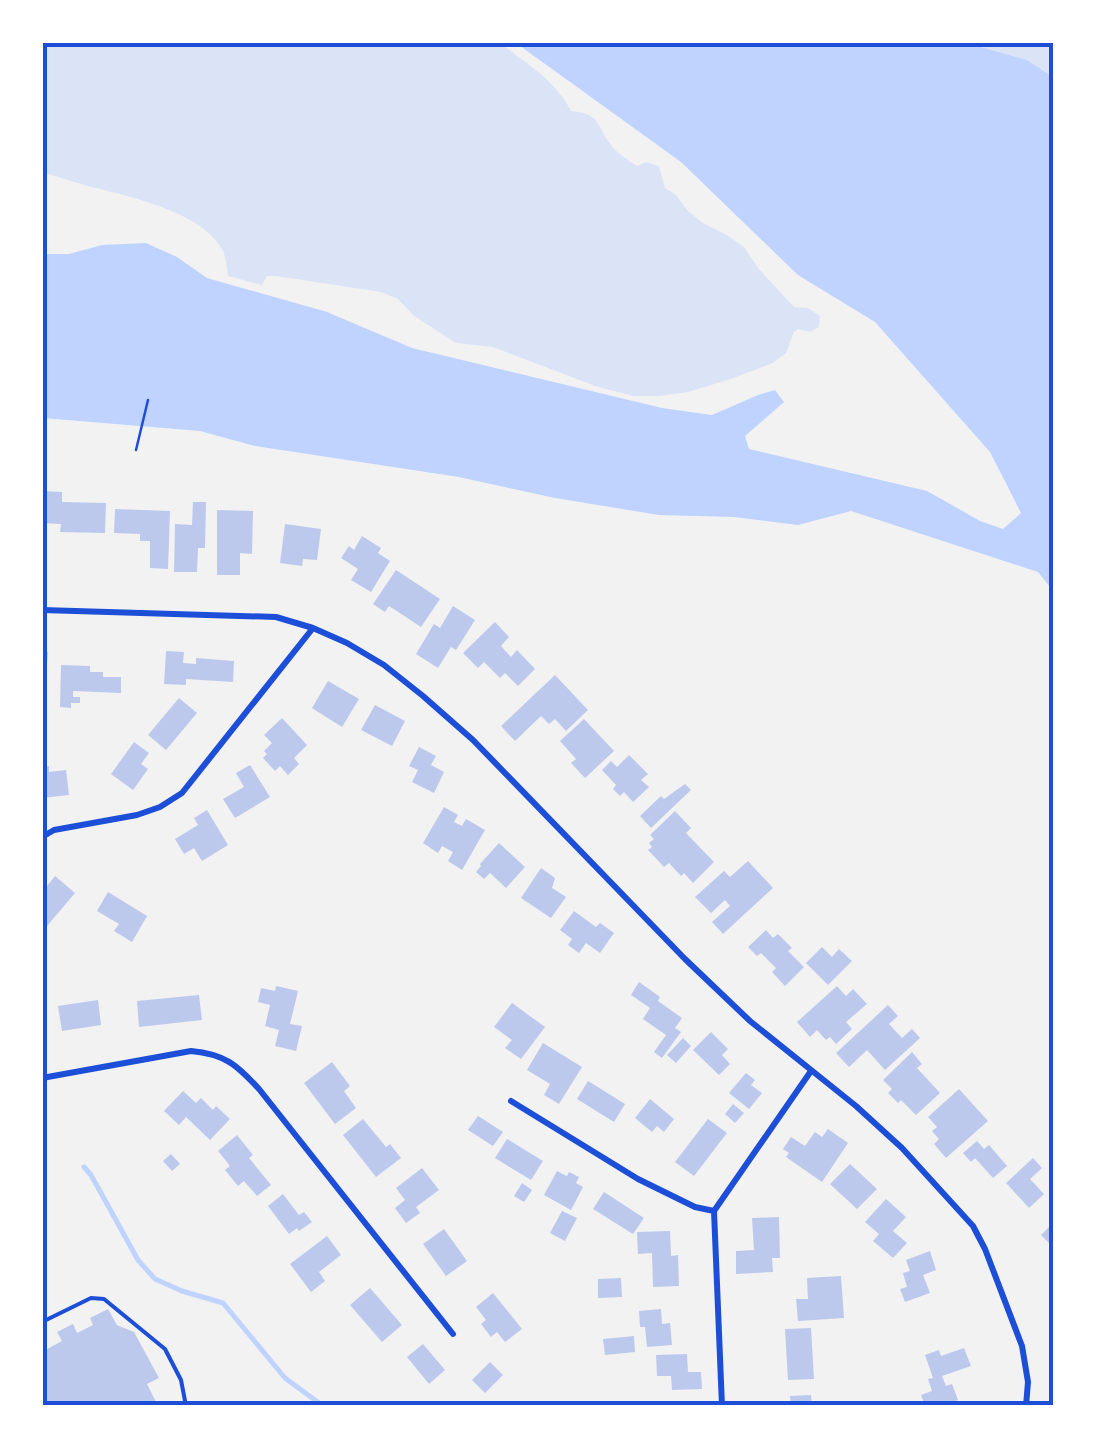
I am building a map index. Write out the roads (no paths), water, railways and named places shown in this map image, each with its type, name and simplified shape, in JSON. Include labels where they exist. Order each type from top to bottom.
[{"type":"street","points":[[42,610],[276,617],[347,643],[384,665],[473,740],[750,1021],[902,1148],[973,1226],[1022,1346],[1028,1382],[1026,1406]]},
{"type":"street","points":[[42,837],[54,830],[138,815],[182,793],[313,628]]},
{"type":"street","points":[[42,1078],[191,1051],[215,1054],[239,1067],[453,1334]]},
{"type":"street","points":[[722,1406],[714,1211],[811,1072]]},
{"type":"street","points":[[511,1102],[638,1179],[695,1207],[714,1211]]},
{"type":"lane","points":[[42,1322],[91,1298],[104,1299],[165,1348],[182,1380],[186,1406]]},
{"type":"water","points":[[516,43],[974,43],[1027,60],[1053,77],[1053,591],[1038,572],[851,511],[798,525],[734,517],[659,515],[459,477],[255,446],[200,431],[43,418],[43,256],[102,245],[146,243],[177,257],[207,278],[327,312],[412,348],[662,408],[712,415],[775,390],[784,402],[745,436],[749,449],[927,491],[980,521],[1003,529],[1021,513],[990,452],[875,322],[798,275],[681,162]]},
{"type":"waterway","points":[[84,1167],[138,1260],[155,1279],[223,1303],[285,1378],[323,1406]]},
{"type":"waterway","points":[[1040,1404],[1054,1403]]}]
